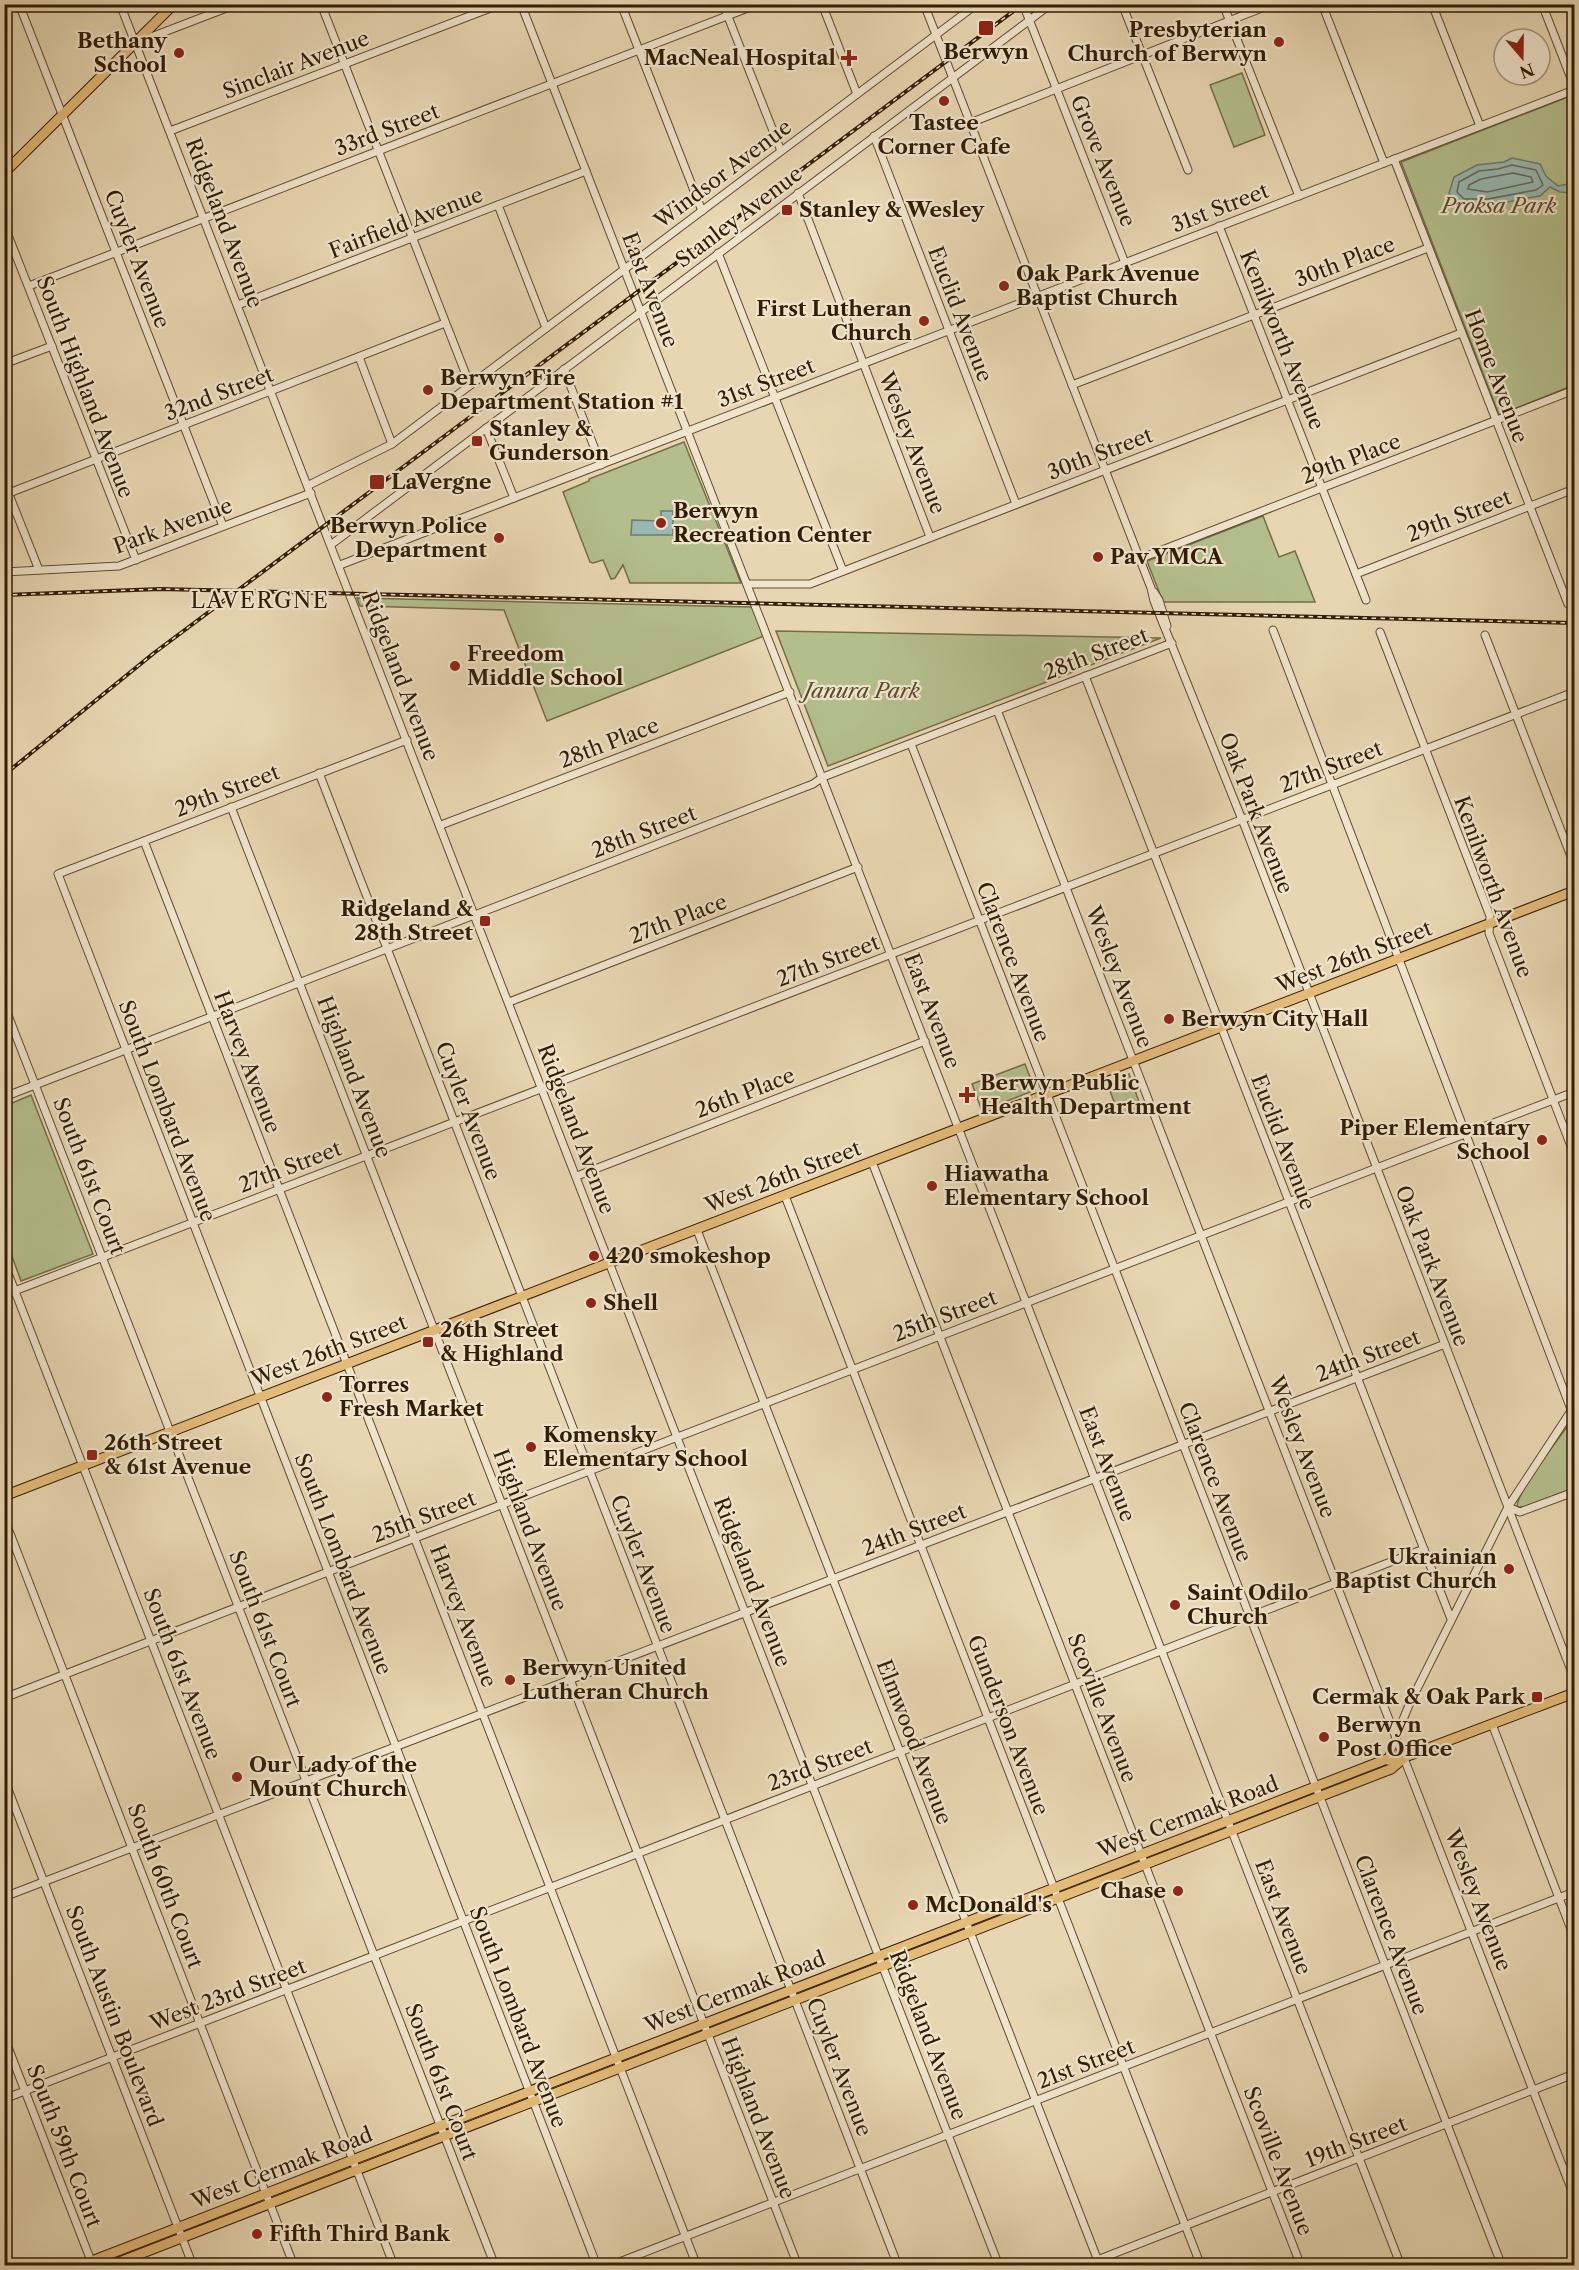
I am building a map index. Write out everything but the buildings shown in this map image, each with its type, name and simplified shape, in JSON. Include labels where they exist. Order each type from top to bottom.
[{"type":"main road","points":[[4,173],[174,4]]},
{"type":"main road","name":"West 26th Street","points":[[4,1496],[1575,891]]},
{"type":"main road","name":"West Cermak Road","points":[[109,2265],[357,2169],[529,2091],[616,2057],[1387,1759],[1405,1757],[1575,1693]]},
{"type":"main road","name":"West Cermak Road","points":[[79,2265],[92,2263],[353,2159],[533,2101],[620,2068],[1391,1769],[1405,1757]]},
{"type":"street","name":"Cuyler Avenue","points":[[20,4],[223,526]]},
{"type":"street","name":"Ridgeland Avenue","points":[[120,4],[332,544],[999,2265]]},
{"type":"street","points":[[135,43],[237,4]]},
{"type":"street","points":[[321,4],[470,385]]},
{"type":"street","name":"Sinclair Avenue","points":[[170,131],[501,4]]},
{"type":"street","name":"East Avenue","points":[[521,4],[824,777],[1401,2265]]},
{"type":"street","points":[[621,4],[702,211]]},
{"type":"street","points":[[723,4],[781,151]]},
{"type":"street","name":"33rd Street","points":[[28,286],[758,4]]},
{"type":"street","points":[[822,4],[857,94]]},
{"type":"street","name":"Oak Park Avenue","points":[[924,4],[1139,559],[1166,617],[1172,643],[1575,1678]]},
{"type":"street","name":"Windsor Avenue","points":[[310,489],[393,444],[976,4]]},
{"type":"street","name":"Grove Avenue","points":[[1023,4],[1125,263]]},
{"type":"street","name":"Stanley Avenue","points":[[332,544],[1051,4]]},
{"type":"street","points":[[1122,4],[1188,170]]},
{"type":"street","points":[[1223,4],[1299,195]]},
{"type":"street","points":[[970,123],[1272,4]]},
{"type":"street","points":[[1322,4],[1384,163]]},
{"type":"street","points":[[1432,4],[1480,126]]},
{"type":"street","points":[[1542,4],[1575,88]]},
{"type":"street","name":"31st Street","points":[[340,565],[1575,88]]},
{"type":"street","name":"Euclid Avenue","points":[[874,136],[1016,504]]},
{"type":"street","name":"Home Avenue","points":[[1394,159],[1568,604]]},
{"type":"street","name":"Fairfield Avenue","points":[[238,305],[586,171]]},
{"type":"street","name":"Wesley Avenue","points":[[798,193],[930,537]]},
{"type":"street","points":[[498,205],[546,328]]},
{"type":"street","name":"South Highland Avenue","points":[[4,225],[136,560]]},
{"type":"street","name":"Kenilworth Avenue","points":[[1219,226],[1366,600]]},
{"type":"street","name":"30th Place","points":[[1072,385],[1428,248]]},
{"type":"street","points":[[718,253],[843,571]]},
{"type":"street","name":"32nd Street","points":[[7,494],[446,324]]},
{"type":"street","name":"30th Street","points":[[747,584],[810,584],[1461,333]]},
{"type":"street","points":[[4,364],[52,346]]},
{"type":"street","points":[[358,357],[393,444]]},
{"type":"street","points":[[564,369],[601,465]]},
{"type":"street","name":"29th Place","points":[[1139,559],[1575,390]]},
{"type":"street","points":[[486,428],[514,498]]},
{"type":"street","points":[[4,482],[39,570]]},
{"type":"street","name":"Park Avenue","points":[[4,572],[119,566],[310,489]]},
{"type":"street","name":"29th Street","points":[[1356,574],[1575,489]]},
{"type":"street","points":[[1273,630],[1334,784],[1465,1134],[1574,1411],[1508,1507],[1396,1735],[1387,1759],[1391,1769]]},
{"type":"street","name":"Kenilworth Avenue","points":[[1380,632],[1490,916],[1490,934],[1575,1154]]},
{"type":"street","points":[[1485,635],[1575,864]]},
{"type":"street","name":"28th Street","points":[[4,1096],[1172,643]]},
{"type":"street","name":"Euclid Avenue","points":[[1084,676],[1451,1619]]},
{"type":"street","name":"28th Place","points":[[441,825],[790,692]]},
{"type":"street","name":"27th Street","points":[[4,1295],[1575,692]]},
{"type":"street","name":"Wesley Avenue","points":[[998,710],[1575,2196]]},
{"type":"street","name":"29th Street","points":[[58,874],[407,740]]},
{"type":"street","name":"Clarence Avenue","points":[[911,744],[1502,2265]]},
{"type":"street","name":"Cuyler Avenue","points":[[319,773],[898,2265]]},
{"type":"street","name":"Highland Avenue","points":[[231,807],[798,2265]]},
{"type":"street","name":"Harvey Avenue","points":[[144,841],[697,2265]]},
{"type":"street","name":"27th Place","points":[[509,1002],[858,867]]},
{"type":"street","name":"South Lombard Avenue","points":[[58,874],[597,2265]]},
{"type":"street","name":"South 61st Court","points":[[4,1005],[495,2265]]},
{"type":"street","name":"26th Place","points":[[576,1176],[925,1041]]},
{"type":"street","name":"25th Street","points":[[4,1698],[328,1571],[1575,1092]]},
{"type":"street","name":"Scoville Avenue","points":[[872,1162],[1301,2265]]},
{"type":"street","name":"Gunderson Avenue","points":[[785,1196],[1201,2265]]},
{"type":"street","name":"Elmwood Avenue","points":[[698,1230],[1099,2263]]},
{"type":"street","name":"South 61st Avenue","points":[[4,1263],[394,2265]]},
{"type":"street","name":"24th Street","points":[[4,1897],[1445,1344]]},
{"type":"street","points":[[1508,1507],[1520,1512],[1575,1492]]},
{"type":"street","name":"South 60th Court","points":[[4,1518],[294,2265]]},
{"type":"street","name":"23rd Street","points":[[463,1921],[1424,1549]]},
{"type":"street","points":[[1492,1724],[1575,1936]]},
{"type":"street","name":"South Austin Boulevard","points":[[4,1779],[193,2265]]},
{"type":"street","name":"21st Street","points":[[609,2265],[1575,1892]]},
{"type":"street","name":"West 23rd Street","points":[[4,2099],[463,1921]]},
{"type":"street","name":"South 59th Court","points":[[4,2037],[92,2263]]},
{"type":"street","name":"19th Street","points":[[1082,2265],[1099,2263],[1185,2226],[1575,2074]]},
{"type":"green space","points":[[1242,73],[1265,135],[1234,147],[1210,85]]},
{"type":"green space","name":"Proksa Park","points":[[1573,95],[1574,385],[1499,415],[1401,162]]},
{"type":"green space","name":"Berwyn Recreation Center","points":[[684,442],[741,583],[630,583],[623,565],[615,578],[611,579],[603,560],[590,562],[563,492],[589,479]]},
{"type":"green space","points":[[1263,516],[1279,557],[1295,551],[1315,602],[1163,602],[1147,561]]},
{"type":"green space","points":[[357,598],[752,607],[764,636],[547,721],[504,610],[360,606]]},
{"type":"green space","name":"Janura Park","points":[[776,631],[1161,638],[828,766]]},
{"type":"green space","points":[[1025,1064],[1035,1090],[982,1111],[972,1084]]},
{"type":"green space","points":[[1129,1074],[1141,1107],[1119,1115],[1107,1083]]},
{"type":"green space","points":[[31,1095],[93,1254],[21,1281],[5,1237],[5,1106]]},
{"type":"green space","points":[[1566,1428],[1574,1429],[1574,1488],[1524,1507],[1517,1507],[1523,1490],[1537,1468]]},
{"type":"water","points":[[1512,158],[1540,164],[1546,176],[1558,186],[1574,183],[1574,193],[1560,192],[1550,187],[1540,196],[1488,206],[1476,204],[1462,206],[1449,193],[1454,177],[1477,165],[1504,162]]},
{"type":"water","points":[[661,511],[673,511],[673,535],[631,535],[632,520],[661,521]]},
{"type":"railway","points":[[4,775],[154,653],[1023,4]]},
{"type":"railway","points":[[4,595],[160,589],[1574,623]]},
{"type":"place","name":"Berwyn","points":[[986,28]]},
{"type":"place","name":"Presbyterian Church of Berwyn","points":[[1279,42]]},
{"type":"place","name":"Bethany School","points":[[179,53]]},
{"type":"place","name":"MacNeal Hospital","points":[[849,58]]},
{"type":"place","name":"Tastee Corner Cafe","points":[[944,101]]},
{"type":"place","name":"Stanley & Wesley","points":[[787,210]]},
{"type":"place","name":"Oak Park Avenue Baptist Church","points":[[1004,286]]},
{"type":"place","name":"First Lutheran Church","points":[[924,321]]},
{"type":"place","name":"Berwyn Fire Department Station #1","points":[[428,390]]},
{"type":"place","name":"Stanley & Gunderson","points":[[477,441]]},
{"type":"place","name":"LaVergne","points":[[377,482]]},
{"type":"place","name":"Berwyn Recreation Center","points":[[661,523]]},
{"type":"place","name":"Berwyn Police Department","points":[[499,538]]},
{"type":"place","name":"Pav YMCA","points":[[1098,557]]},
{"type":"place","name":"Freedom Middle School","points":[[455,666]]},
{"type":"place","name":"Ridgeland & 28th Street","points":[[485,921]]},
{"type":"place","name":"Berwyn City Hall","points":[[1169,1019]]},
{"type":"place","name":"Berwyn Public Health Department","points":[[967,1095]]},
{"type":"place","name":"Piper Elementary School","points":[[1542,1140]]},
{"type":"place","name":"Hiawatha Elementary School","points":[[932,1186]]},
{"type":"place","name":"420 smokeshop","points":[[594,1256]]},
{"type":"place","name":"Shell","points":[[591,1303]]},
{"type":"place","name":"26th Street & Highland","points":[[428,1342]]},
{"type":"place","name":"Torres Fresh Market","points":[[327,1397]]},
{"type":"place","name":"Komensky Elementary School","points":[[531,1447]]},
{"type":"place","name":"26th Street & 61st Avenue","points":[[92,1455]]},
{"type":"place","name":"Ukrainian Baptist Church","points":[[1509,1569]]},
{"type":"place","name":"Saint Odilo Church","points":[[1175,1605]]},
{"type":"place","name":"Berwyn United Lutheran Church","points":[[510,1680]]},
{"type":"place","name":"Cermak & Oak Park","points":[[1537,1697]]},
{"type":"place","name":"Berwyn Post Office","points":[[1324,1737]]},
{"type":"place","name":"Our Lady of the Mount Church","points":[[237,1777]]},
{"type":"place","name":"Chase","points":[[1178,1891]]},
{"type":"place","name":"McDonald's","points":[[913,1905]]},
{"type":"place","name":"Fifth Third Bank","points":[[257,2234]]},
{"type":"district","name":"LAVERGNE","points":[[260,600]]}]
